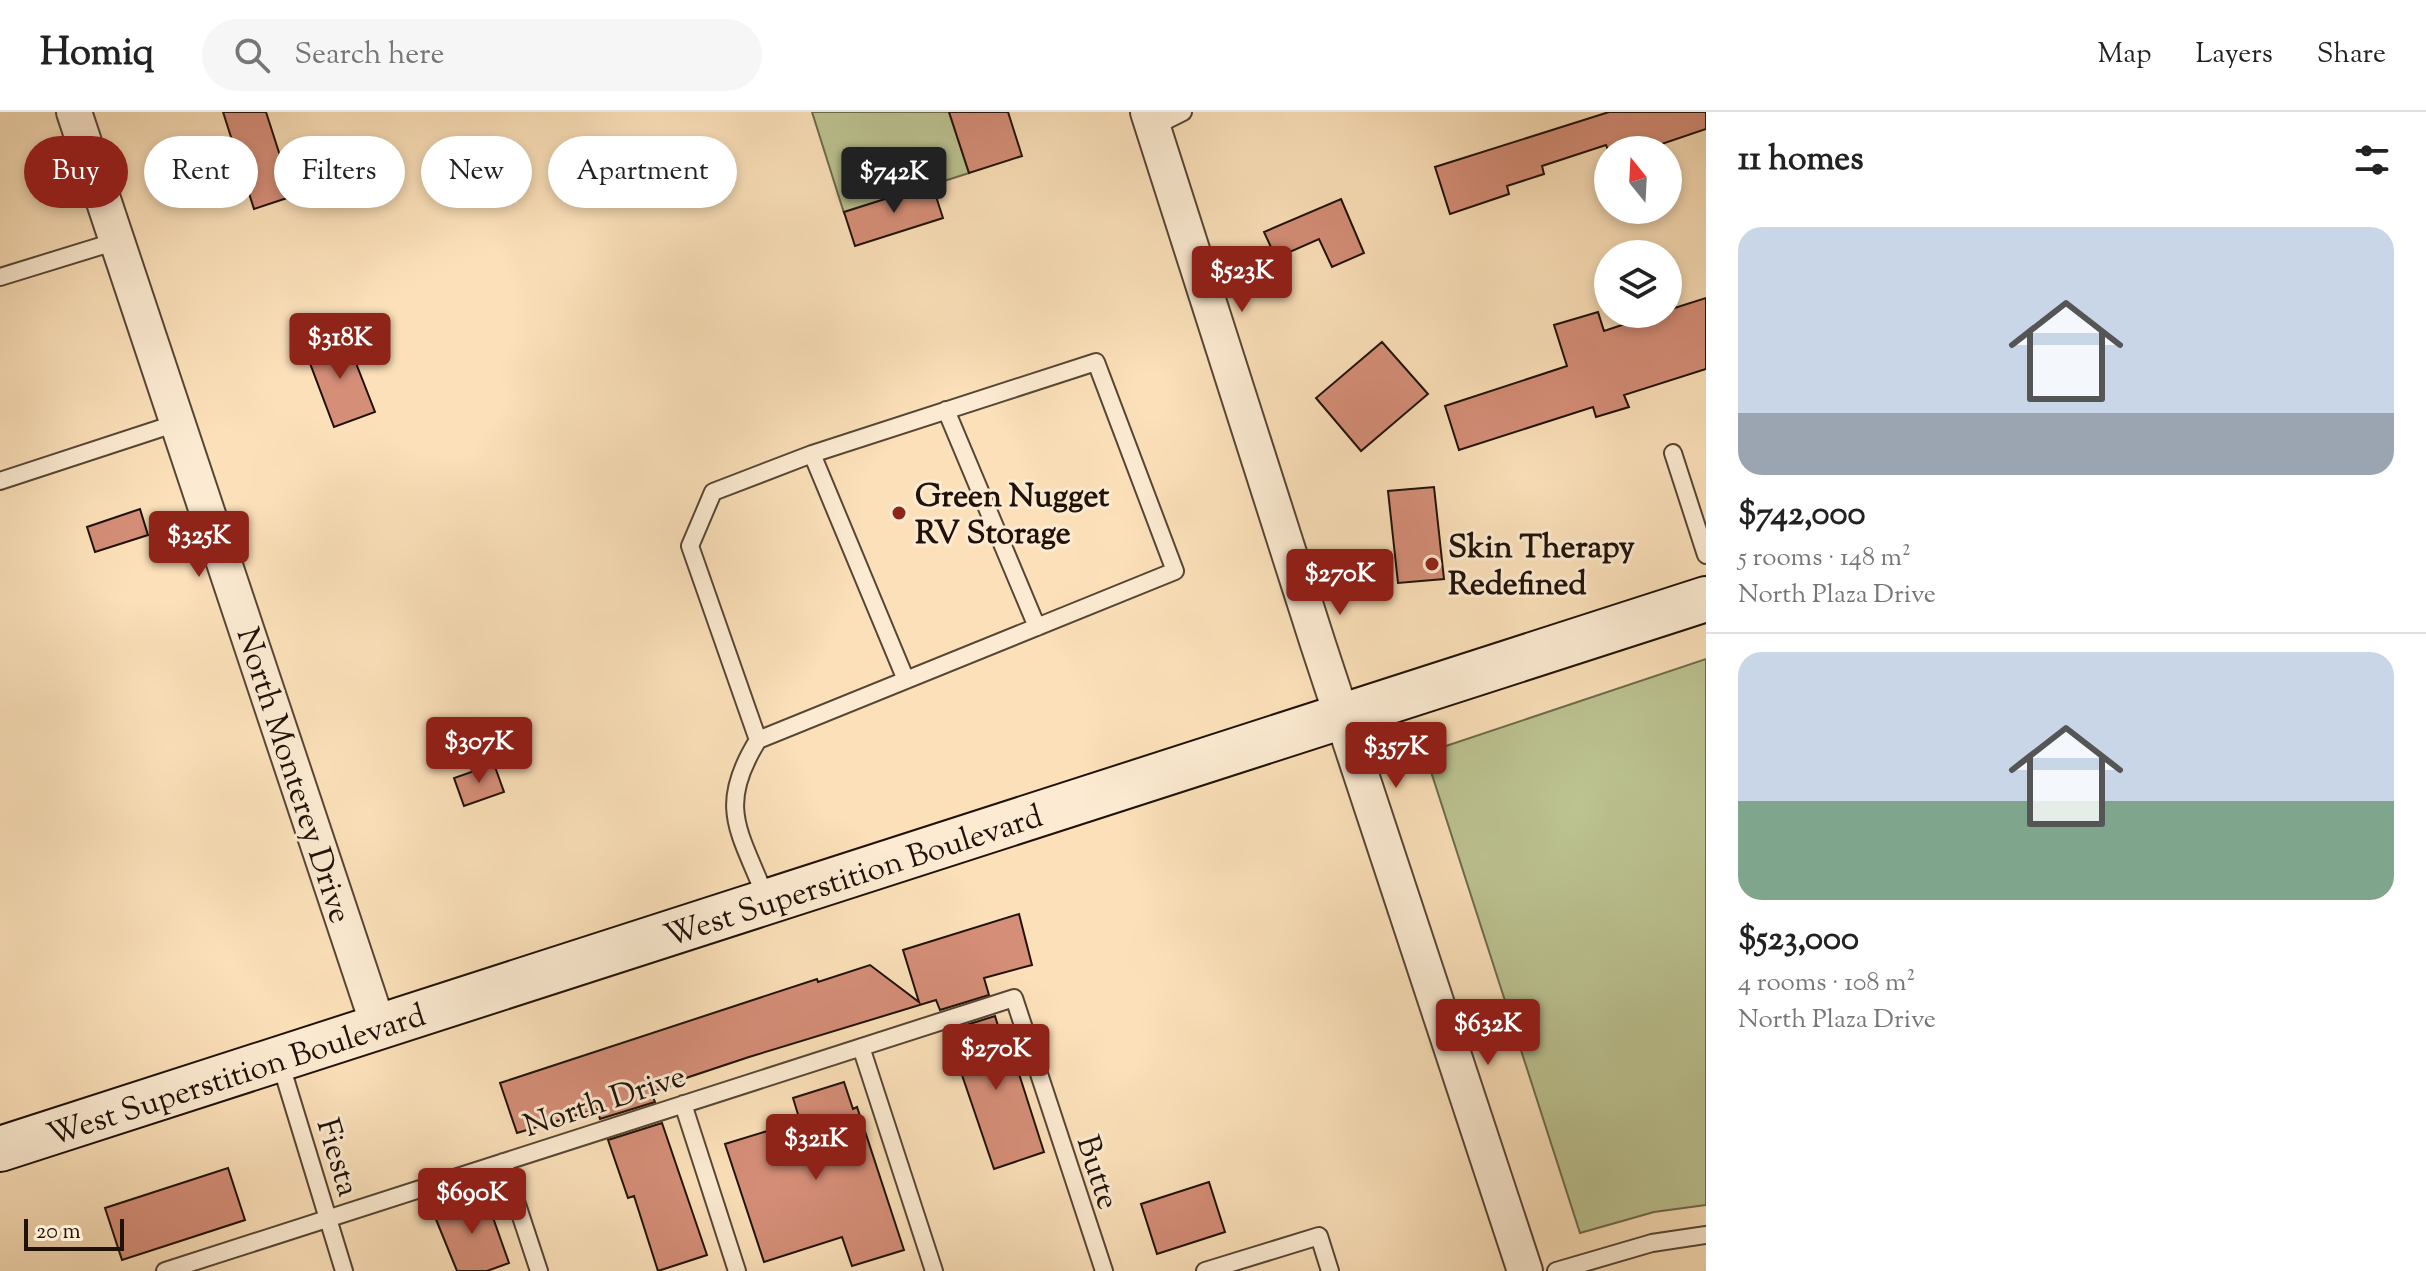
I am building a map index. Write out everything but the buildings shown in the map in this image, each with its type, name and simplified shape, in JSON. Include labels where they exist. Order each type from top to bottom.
[{"type":"main road","name":"West Superstition Boulevard","points":[[0,1149],[1706,599]]},
{"type":"street","name":"North Monterey Drive","points":[[74,112],[379,1028]]},
{"type":"street","points":[[1150,119],[1342,717],[1525,1271]]},
{"type":"lane","points":[[1150,119],[1183,112]]},
{"type":"lane","points":[[0,277],[117,241]]},
{"type":"lane","points":[[758,740],[690,546],[713,492],[812,454],[1096,362],[1175,571],[758,740],[739,770],[731,806],[768,903]]},
{"type":"lane","points":[[946,410],[1037,627]]},
{"type":"lane","points":[[0,481],[177,423]]},
{"type":"lane","points":[[1673,453],[1706,555]]},
{"type":"lane","points":[[812,454],[906,680]]},
{"type":"lane","name":"North Drive","points":[[165,1271],[1014,998]]},
{"type":"lane","name":"Butte","points":[[1014,998],[1104,1271]]},
{"type":"lane","points":[[861,1047],[934,1271]]},
{"type":"lane","name":"Fiesta","points":[[280,1060],[344,1271]]},
{"type":"lane","points":[[683,1104],[737,1271]]},
{"type":"lane","points":[[503,1162],[539,1271]]},
{"type":"lane","points":[[1556,1271],[1652,1243],[1706,1235]]},
{"type":"lane","points":[[1205,1271],[1319,1236],[1330,1271]]},
{"type":"green space","points":[[812,112],[949,112],[969,173],[844,213]]},
{"type":"green space","points":[[1706,659],[1706,1205],[1654,1212],[1580,1233],[1425,753]]},
{"type":"place","name":"Green Nugget RV Storage","points":[[899,513]]},
{"type":"place","name":"Skin Therapy Redefined","points":[[1432,564]]}]
